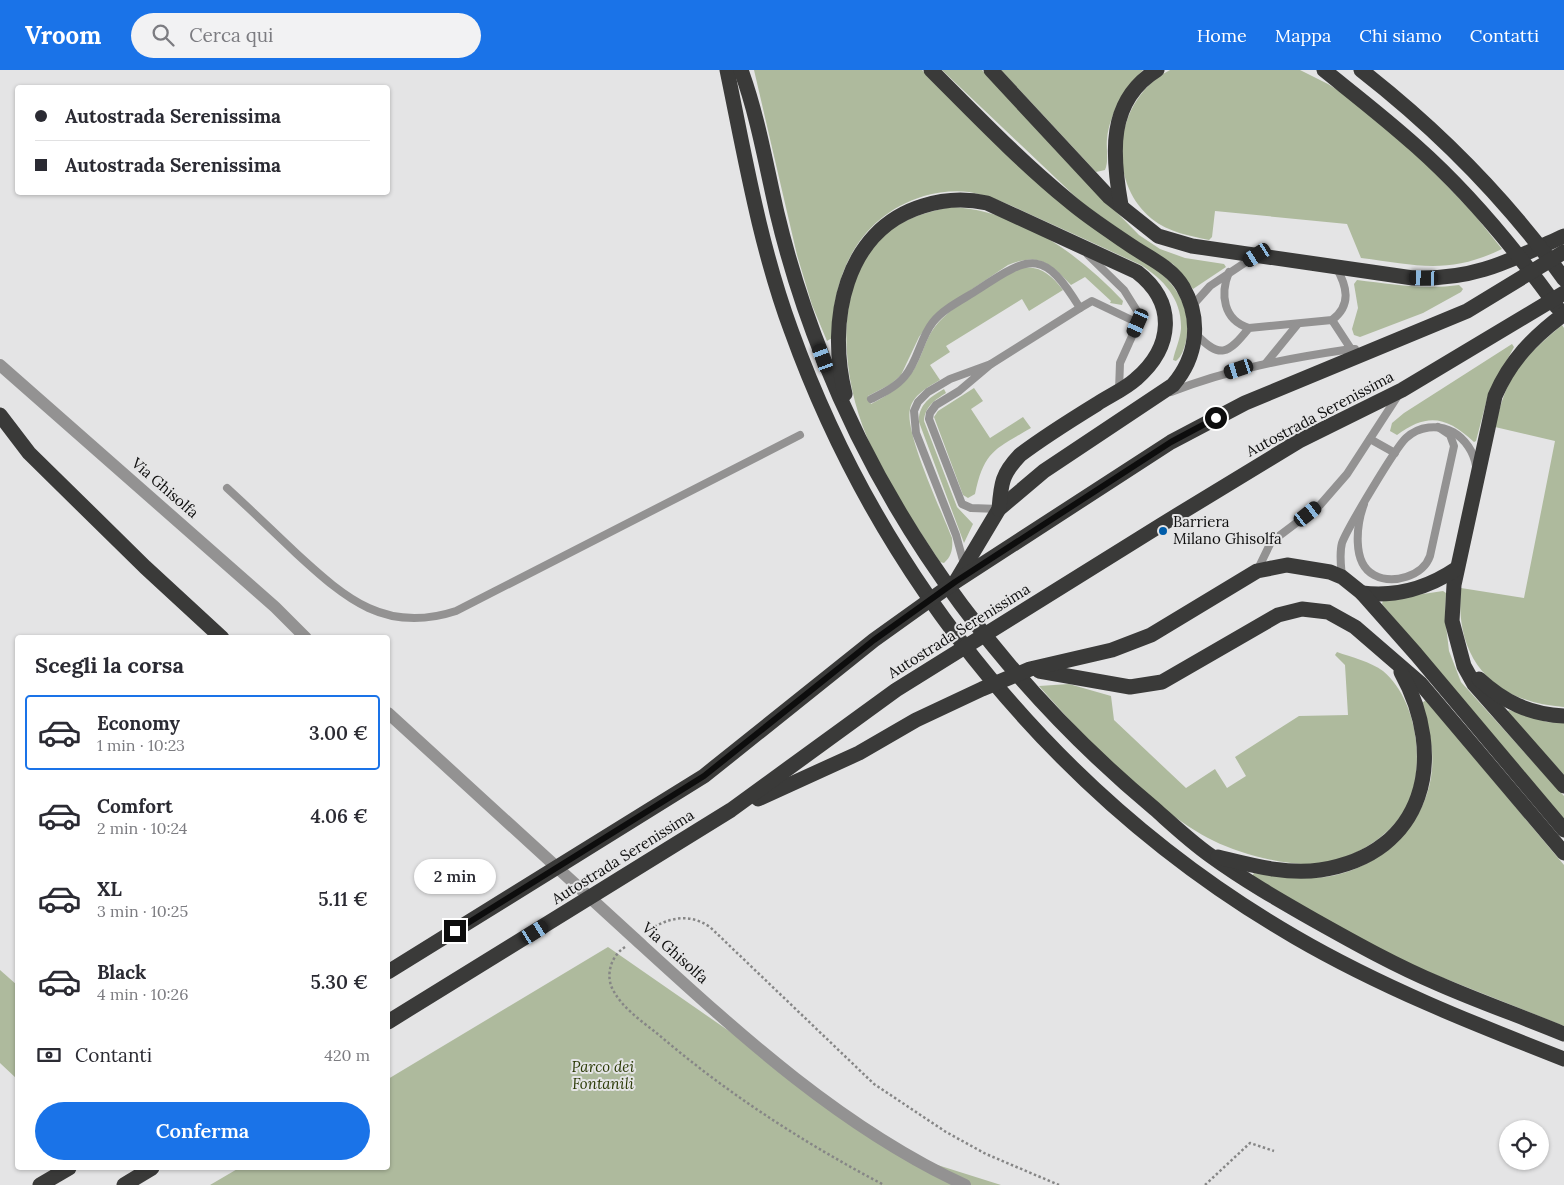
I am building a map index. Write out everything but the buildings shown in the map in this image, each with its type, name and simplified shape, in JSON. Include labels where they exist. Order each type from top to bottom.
[{"type":"highway","points":[[727,70],[763,236],[790,329],[833,433],[895,548],[976,663],[1036,731],[1122,814],[1171,855],[1252,911],[1296,938],[1391,988],[1564,1059]]},
{"type":"highway","points":[[741,70],[753,104],[778,217],[792,269],[823,358],[890,498],[963,607],[1000,656],[1053,714],[1133,791],[1210,856],[1292,907],[1388,960],[1438,984],[1564,1034]]},
{"type":"highway","points":[[931,70],[997,136],[1068,200],[1098,224],[1164,266],[1182,286],[1192,306],[1195,333],[1193,351],[1182,374],[1157,398],[1044,471],[999,508],[955,582]]},
{"type":"highway","points":[[991,70],[1109,197],[1158,236],[1192,246],[1413,278],[1463,276],[1492,268],[1564,236]]},
{"type":"highway","points":[[1121,205],[1114,164],[1116,130],[1129,99],[1140,84],[1157,70]]},
{"type":"highway","points":[[1324,70],[1416,146],[1466,195],[1564,315],[1523,349],[1503,378],[1490,418],[1456,569],[1452,621],[1464,666],[1474,684],[1485,699],[1564,786]]},
{"type":"highway","points":[[1361,70],[1456,152],[1522,226],[1564,279]]},
{"type":"highway","points":[[852,422],[840,368],[842,306],[845,289],[860,252],[884,226],[915,208],[951,199],[970,199],[1007,211],[1137,272],[1146,279],[1161,300],[1166,322],[1163,342],[1151,363],[1135,380],[1020,455],[1008,468],[1002,479],[999,508]]},
{"type":"highway","name":"Autostrada Serenissima","points":[[390,971],[704,776],[874,640],[955,582],[1171,442],[1245,403],[1467,310],[1564,252]]},
{"type":"highway","name":"Autostrada Serenissima","points":[[390,1021],[731,810],[861,714],[985,634],[1299,441],[1402,390],[1564,293]]},
{"type":"highway","points":[[0,415],[29,453],[219,635]]},
{"type":"highway","points":[[731,810],[859,753],[948,704],[1030,669],[1112,650],[1151,635],[1257,571],[1286,565],[1330,572],[1342,577],[1362,593],[1416,654],[1564,830]]},
{"type":"highway","points":[[1362,593],[1388,594],[1409,590],[1446,576],[1456,569]]},
{"type":"highway","points":[[1030,669],[1130,687],[1153,685],[1231,642],[1262,622],[1278,615],[1302,609],[1316,609],[1338,617],[1355,627],[1420,684],[1564,853]]},
{"type":"highway","points":[[1210,856],[1278,870],[1318,870],[1350,863],[1364,856],[1395,833],[1418,801],[1423,785],[1425,754],[1424,739],[1413,695],[1398,666]]},
{"type":"highway","points":[[1464,666],[1493,692],[1507,701],[1535,713],[1564,716]]},
{"type":"highway","points":[[40,1185],[59,1170]]},
{"type":"highway","points":[[40,1185],[66,1170]]},
{"type":"highway","points":[[124,1185],[149,1170]]},
{"type":"street","name":"Via Ghisolfa","points":[[0,364],[275,607],[303,635]]},
{"type":"street","name":"Via Ghisolfa","points":[[390,715],[670,970],[766,1054],[842,1114],[909,1156],[965,1185]]},
{"type":"lane","points":[[1074,242],[1131,299],[1139,314],[1138,323],[1120,364],[1119,390]]},
{"type":"lane","points":[[1192,306],[1210,286],[1257,255]]},
{"type":"lane","points":[[871,399],[895,386],[907,375],[928,330],[937,318],[1010,268],[1035,262],[1047,267],[1059,278],[1080,308]]},
{"type":"lane","points":[[1229,272],[1223,289],[1225,306],[1236,322],[1249,328],[1297,325],[1332,320],[1343,308],[1347,293],[1336,267]]},
{"type":"lane","points":[[999,508],[971,508],[962,504],[929,419],[930,413],[936,405],[959,391],[991,364],[1092,301],[1138,323]]},
{"type":"lane","points":[[1332,320],[1351,349]]},
{"type":"lane","points":[[1266,364],[1297,325]]},
{"type":"lane","points":[[1195,333],[1213,350],[1224,351],[1236,344],[1249,328]]},
{"type":"lane","points":[[1157,398],[1239,369],[1351,349],[1377,348]]},
{"type":"lane","points":[[964,564],[956,535],[916,433],[914,410],[918,402],[928,392],[950,378],[991,364]]},
{"type":"lane","points":[[1257,571],[1271,542],[1329,495],[1348,474],[1402,390]]},
{"type":"lane","points":[[1342,577],[1342,542],[1406,437],[1430,427],[1438,427],[1454,433],[1467,445],[1475,459],[1477,475]]},
{"type":"lane","points":[[1364,504],[1358,529],[1361,557],[1369,571],[1375,576],[1394,578],[1415,574],[1423,570],[1430,556],[1454,446],[1450,435],[1438,427]]},
{"type":"lane","points":[[227,488],[334,587],[356,604],[382,615],[410,619],[435,618],[456,611],[800,435]]},
{"type":"lane","points":[[1370,439],[1395,453]]},
{"type":"path","points":[[1205,1185],[1250,1143],[1274,1152]]},
{"type":"green space","points":[[754,70],[922,70],[975,123],[1170,282],[1180,297],[1186,313],[1186,341],[1180,357],[1176,361],[1173,360],[1180,337],[1181,318],[1170,291],[1157,277],[1141,265],[1009,205],[989,197],[964,191],[924,196],[901,205],[882,218],[866,233],[854,250],[844,270],[833,314],[832,338],[827,341],[812,305],[797,255]]},
{"type":"green space","points":[[942,70],[982,70],[1072,167],[1139,235],[1160,249],[1185,258],[1224,264],[1226,267],[1193,289],[1173,264],[1134,240],[1081,202]]},
{"type":"green space","points":[[1001,70],[1143,70],[1124,94],[1111,120],[1107,139],[1105,170],[1096,172]]},
{"type":"green space","points":[[1170,70],[1300,70],[1328,84],[1358,103],[1428,166],[1473,213],[1502,249],[1483,257],[1449,265],[1416,265],[1361,258],[1347,224],[1215,211],[1212,237],[1209,240],[1179,233],[1165,227],[1152,219],[1137,203],[1127,183],[1122,162],[1122,140],[1127,119],[1137,100],[1151,83]]},
{"type":"green space","points":[[952,207],[977,210],[1001,217],[1024,226],[1046,238],[1067,251],[1087,267],[1123,301],[1122,305],[1110,303],[1111,301],[1085,277],[1071,285],[1057,271],[1043,262],[1028,260],[1008,265],[938,312],[919,337],[901,375],[891,384],[868,396],[871,404],[892,392],[904,382],[913,371],[928,338],[938,323],[963,302],[1010,272],[1026,268],[1040,270],[1058,283],[1063,290],[1029,311],[1022,299],[946,346],[950,352],[930,365],[940,380],[922,392],[912,404],[910,420],[918,453],[952,538],[951,552],[949,558],[944,563],[940,562],[901,501],[882,469],[867,437],[851,386],[846,329],[850,301],[857,274],[870,251],[889,231],[911,218]]},
{"type":"green space","points":[[1357,280],[1421,287],[1459,285],[1463,289],[1461,292],[1423,313],[1360,337],[1354,335],[1352,329],[1358,308],[1354,284]]},
{"type":"green space","points":[[1562,325],[1564,328],[1564,707],[1539,703],[1517,696],[1498,686],[1483,672],[1472,656],[1464,636],[1461,613],[1461,588],[1524,598],[1555,441],[1495,427],[1505,393],[1518,369],[1536,348]]},
{"type":"green space","points":[[1512,344],[1514,347],[1488,395],[1476,441],[1474,442],[1455,427],[1437,421],[1418,423],[1397,435],[1390,431],[1392,423],[1404,413]]},
{"type":"green space","points":[[974,388],[983,401],[971,409],[990,438],[1023,417],[1031,428],[1008,441],[993,453],[982,468],[975,494],[968,498],[963,495],[934,417],[938,411]]},
{"type":"green space","points":[[944,389],[946,393],[928,407],[924,421],[957,507],[973,524],[964,543],[919,422],[919,416],[926,402]]},
{"type":"green space","points":[[1443,591],[1446,593],[1445,617],[1449,651],[1461,682],[1564,796],[1564,820],[1382,604],[1383,600]]},
{"type":"green space","points":[[1337,652],[1373,665],[1383,671],[1396,685],[1410,712],[1415,731],[1416,776],[1411,797],[1404,811],[1384,834],[1357,852],[1328,862],[1313,864],[1276,861],[1248,854],[1214,841],[1191,828],[1167,811],[1120,771],[1039,686],[1069,684],[1111,696],[1114,720],[1186,788],[1215,769],[1227,788],[1246,776],[1235,757],[1299,716],[1348,715],[1345,665],[1335,655]]},
{"type":"green space","points":[[1426,700],[1564,865],[1564,1026],[1426,971],[1366,943],[1252,876],[1254,873],[1317,878],[1348,872],[1369,863],[1403,835],[1416,817],[1426,797],[1431,775],[1432,752],[1422,703]]},
{"type":"green space","points":[[1509,710],[1547,722],[1564,723],[1564,775],[1507,712]]},
{"type":"green space","name":"Parco dei Fontanili","points":[[608,947],[909,1156],[1001,1185],[210,1185],[236,1170],[390,1170],[390,1078]]},
{"type":"green space","points":[[0,970],[15,983],[15,1077],[0,1063]]},
{"type":"place","name":"Barriera Milano Ghisolfa","points":[[1163,531]]},
{"type":"route","points":[[455,931],[659,806],[704,776],[874,640],[955,582],[1171,442],[1216,418]]}]
